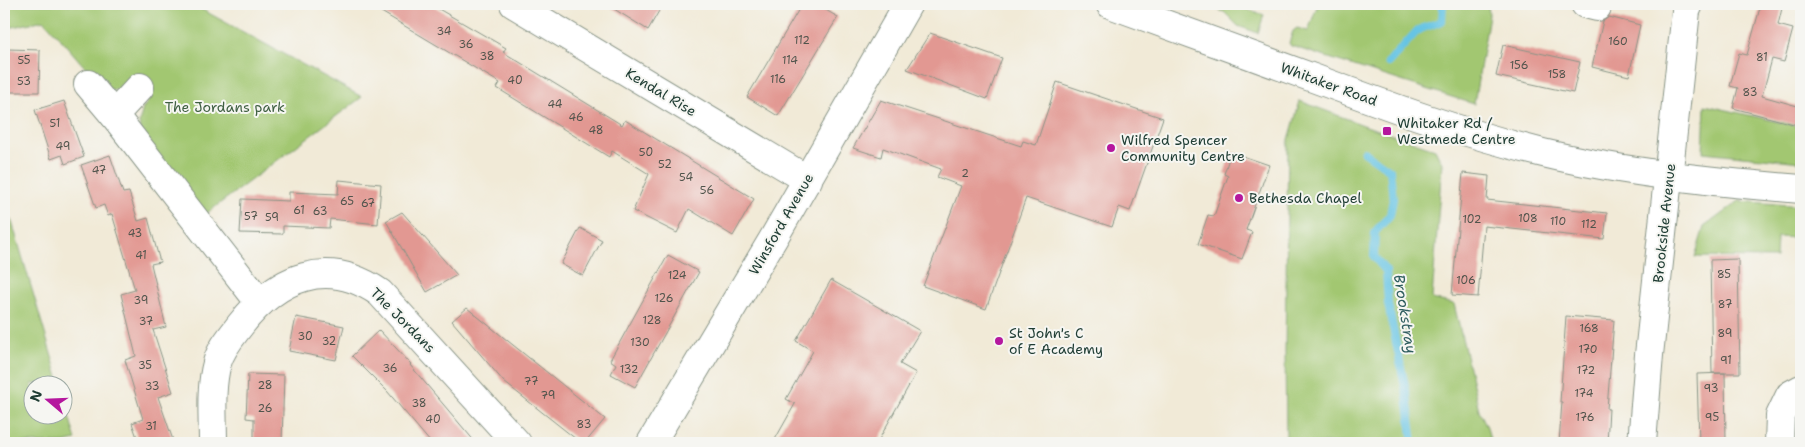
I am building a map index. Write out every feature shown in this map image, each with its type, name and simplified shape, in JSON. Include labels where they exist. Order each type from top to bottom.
[{"type":"street","name":"Kendal Rise","points":[[514,4],[808,180]]},
{"type":"street","name":"Winsford Avenue","points":[[651,443],[808,180],[908,4]]},
{"type":"street","name":"Whitaker Road","points":[[1110,4],[1350,93],[1488,138],[1603,165],[1669,175],[1801,189]]},
{"type":"street","name":"Brookside Avenue","points":[[1642,443],[1649,355],[1686,11],[1689,4]]},
{"type":"street","points":[[88,84],[260,303]]},
{"type":"street","points":[[114,115],[140,87]]},
{"type":"street","name":"The Jordans","points":[[213,443],[214,382],[217,363],[222,350],[231,337],[260,303],[278,289],[296,280],[313,275],[333,273],[351,276],[366,283],[380,293],[517,443]]},
{"type":"street","points":[[1779,443],[1780,416],[1790,395],[1801,390]]},
{"type":"green space","name":"The Jordans park","points":[[4,4],[192,4],[362,97],[203,216],[143,141],[139,123],[143,108],[152,96],[136,78],[117,90],[103,88],[44,20],[4,29]]},
{"type":"green space","points":[[1202,4],[1232,4],[1264,15],[1258,33],[1238,26],[1224,12]]},
{"type":"green space","points":[[1318,4],[1488,4],[1489,15],[1474,104],[1291,46],[1289,43],[1293,31],[1297,28],[1308,31]]},
{"type":"green space","points":[[1300,101],[1435,149],[1442,163],[1432,299],[1454,304],[1479,410],[1487,427],[1491,443],[1286,443],[1285,351],[1288,143]]},
{"type":"green space","points":[[1705,105],[1801,127],[1801,162],[1703,152]]},
{"type":"green space","points":[[1739,201],[1801,206],[1801,238],[1777,237],[1776,258],[1695,257],[1704,227]]},
{"type":"green space","points":[[4,210],[12,222],[57,374],[22,374],[22,424],[71,424],[76,440],[64,443],[4,443]]},
{"type":"building","points":[[368,4],[430,4],[506,48],[503,52],[622,125],[625,120],[754,199],[733,236],[689,209],[677,233],[633,211],[649,174],[612,151],[609,157],[497,88],[500,83]]},
{"type":"building","points":[[606,4],[663,4],[648,30]]},
{"type":"building","points":[[802,4],[815,4],[838,17],[778,116],[747,97]]},
{"type":"building","points":[[1761,4],[1783,4],[1778,25],[1793,29],[1784,62],[1772,59],[1762,96],[1801,107],[1801,126],[1733,108],[1738,88],[1730,86],[1734,71],[1739,53],[1747,55]]},
{"type":"building","points":[[1609,17],[1640,25],[1629,76],[1592,67],[1603,21]]},
{"type":"building","points":[[930,33],[1002,58],[987,99],[907,69]]},
{"type":"building","points":[[1503,45],[1580,62],[1573,93],[1496,76]]},
{"type":"building","points":[[8,49],[40,50],[39,92],[7,92]]},
{"type":"building","points":[[1057,82],[1163,118],[1130,211],[1119,207],[1112,227],[1026,198],[986,309],[923,286],[961,186],[937,177],[941,169],[883,148],[881,157],[853,148],[881,100],[1021,146],[1023,141],[1036,145]]},
{"type":"building","points":[[64,101],[84,157],[65,164],[62,155],[51,159],[35,110]]},
{"type":"building","name":"Bethesda Chapel","points":[[1231,152],[1269,165],[1246,230],[1252,232],[1242,259],[1198,244],[1208,215],[1214,216],[1228,176],[1224,174]]},
{"type":"building","points":[[110,155],[123,193],[129,192],[138,221],[148,218],[160,262],[151,264],[166,327],[153,330],[173,392],[158,397],[174,443],[139,443],[132,423],[143,419],[125,360],[136,356],[121,294],[135,290],[112,214],[108,216],[104,205],[96,208],[81,165]]},
{"type":"building","points":[[1463,173],[1489,176],[1487,200],[1607,213],[1604,239],[1484,226],[1478,297],[1452,295]]},
{"type":"building","points":[[339,180],[381,184],[378,224],[330,219],[329,228],[283,226],[283,234],[240,233],[242,199],[289,201],[289,192],[338,194]]},
{"type":"building","points":[[402,212],[457,275],[427,292],[386,221]]},
{"type":"building","points":[[580,228],[602,240],[583,276],[561,264]]},
{"type":"building","points":[[668,255],[699,272],[635,387],[611,374],[616,364],[610,360]]},
{"type":"building","points":[[1738,259],[1740,373],[1712,373],[1710,260]]},
{"type":"building","points":[[831,280],[920,331],[900,364],[916,373],[877,443],[773,443],[795,404],[786,399],[813,351],[796,341]]},
{"type":"building","points":[[467,308],[605,419],[585,443],[581,443],[504,382],[452,321]]},
{"type":"building","points":[[1566,316],[1614,320],[1607,409],[1609,409],[1607,443],[1559,443]]},
{"type":"building","points":[[296,317],[344,326],[336,360],[289,351]]},
{"type":"building","points":[[379,330],[411,364],[476,443],[431,443],[387,391],[352,356]]},
{"type":"building","points":[[1725,373],[1726,443],[1699,443],[1697,374]]},
{"type":"building","points":[[248,374],[284,375],[282,443],[254,443],[254,419],[246,418]]},
{"type":"waterway","name":"Brookstray","points":[[1388,63],[1418,30],[1442,21],[1443,4]]},
{"type":"waterway","name":"Brookstray","points":[[1364,152],[1390,170],[1393,199],[1390,215],[1375,232],[1374,257],[1386,271],[1388,304],[1407,396],[1413,443]]},
{"type":"place","name":"Whitaker Rd / Westmede Centre","points":[[1387,131]]},
{"type":"place","name":"Wilfred Spencer Community Centre","points":[[1111,148]]},
{"type":"place","name":"Bethesda Chapel","points":[[1239,198]]},
{"type":"place","name":"St John's C of E Academy","points":[[999,341]]}]
